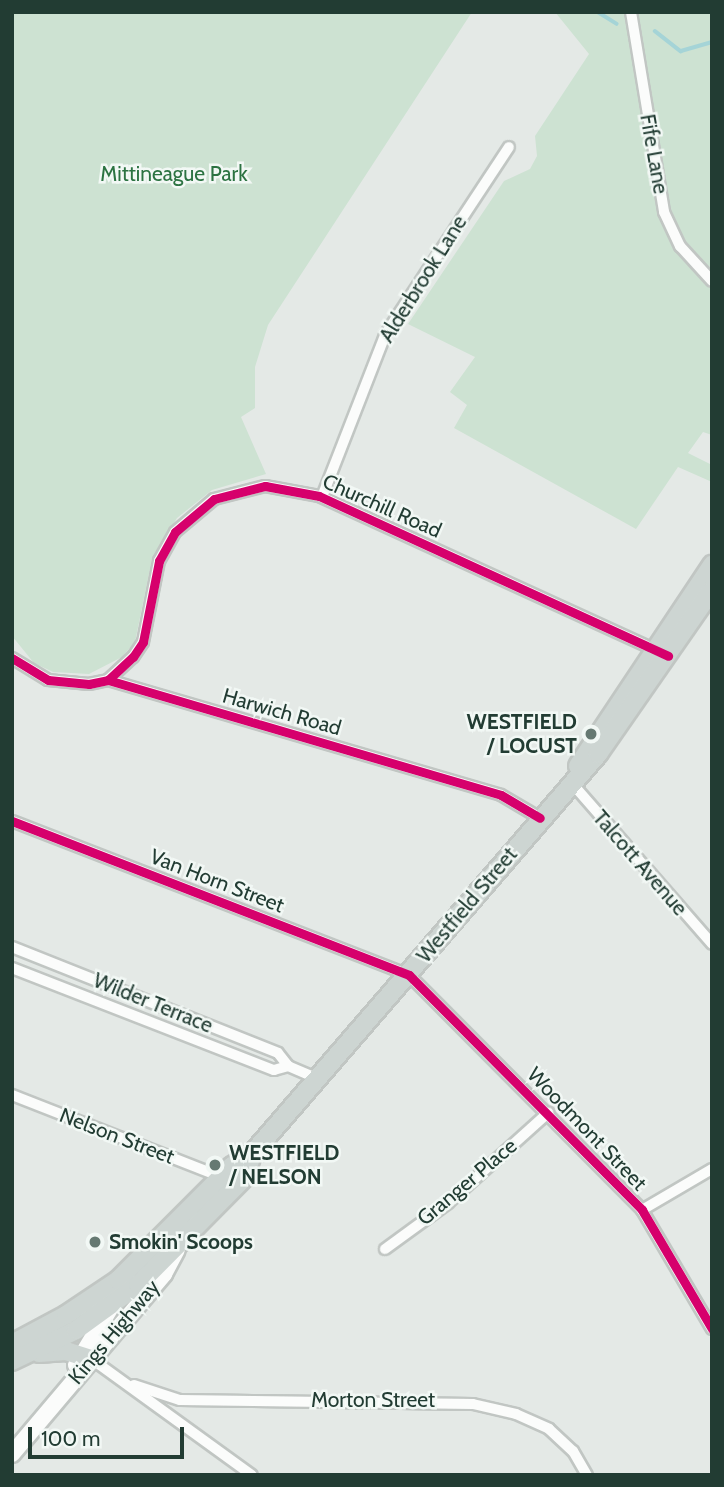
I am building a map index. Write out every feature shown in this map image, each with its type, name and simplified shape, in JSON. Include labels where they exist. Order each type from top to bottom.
[{"type":"main road","name":"Westfield Street","points":[[661,653],[712,565]]},
{"type":"main road","name":"Westfield Street","points":[[17,1353],[118,1280],[221,1177],[252,1154],[409,975],[540,818],[570,781],[661,653],[712,590]]},
{"type":"main road","name":"Westfield Street","points":[[17,1353],[113,1304],[180,1245],[245,1177],[252,1154]]},
{"type":"main road","name":"Kings Highway","points":[[12,1454],[87,1357],[164,1274],[180,1245]]},
{"type":"main road","name":"Kings Highway","points":[[87,1357],[113,1304]]},
{"type":"main road","points":[[17,1353],[57,1351],[87,1357]]},
{"type":"street","name":"Fife Lane","points":[[631,12],[664,212],[680,246],[712,281]]},
{"type":"street","name":"Alderbrook Lane","points":[[322,497],[385,335],[509,147]]},
{"type":"street","name":"Churchill Road","points":[[108,680],[133,657],[143,642],[163,550],[200,506],[229,492],[265,486],[295,488],[322,497],[661,653]]},
{"type":"street","name":"Harwich Road","points":[[12,658],[48,681],[89,684],[108,680],[502,795],[540,818]]},
{"type":"street","name":"Talcott Avenue","points":[[570,781],[712,944]]},
{"type":"street","name":"Van Horn Street","points":[[12,821],[409,975]]},
{"type":"street","name":"Wilder Terrace","points":[[12,947],[278,1053],[288,1066],[319,1079]]},
{"type":"street","points":[[41,979],[47,961]]},
{"type":"street","name":"Wilder Terrace","points":[[12,968],[274,1070],[288,1066]]},
{"type":"street","name":"Woodmont Street","points":[[409,975],[642,1210],[712,1329]]},
{"type":"street","points":[[161,1026],[168,1009]]},
{"type":"street","name":"Nelson Street","points":[[12,1095],[221,1177]]},
{"type":"street","name":"Granger Place","points":[[385,1249],[448,1203],[548,1113]]},
{"type":"street","points":[[642,1210],[712,1169]]},
{"type":"street","points":[[87,1357],[135,1385],[252,1475]]},
{"type":"street","name":"Morton Street","points":[[135,1385],[180,1400],[473,1404],[541,1425],[567,1445],[587,1475]]},
{"type":"green space","name":"Mittineague Park","points":[[12,12],[472,12],[268,325],[255,367],[255,408],[241,417],[266,474],[212,490],[177,518],[152,559],[135,642],[122,657],[89,674],[53,672],[34,663],[12,636]]},
{"type":"green space","points":[[555,12],[712,12],[712,435],[703,432],[688,453],[712,465],[712,482],[678,467],[636,529],[454,428],[467,405],[450,392],[475,357],[408,324],[504,181],[530,169],[537,156],[535,136],[589,54]]},
{"type":"waterway","points":[[598,12],[617,24]]},
{"type":"waterway","points":[[655,31],[681,51],[712,42]]},
{"type":"cycle path","points":[[108,680],[133,657],[143,642],[159,561],[175,532],[214,499],[265,486],[319,496],[668,656]]},
{"type":"cycle path","points":[[12,658],[48,680],[89,684],[108,680],[501,795],[540,818]]},
{"type":"cycle path","points":[[12,821],[409,975],[642,1210],[712,1329]]},
{"type":"place","name":"WESTFIELD / LOCUST","points":[[591,734]]},
{"type":"place","name":"WESTFIELD / NELSON","points":[[215,1165]]},
{"type":"place","name":"Smokin' Scoops","points":[[95,1242]]}]
